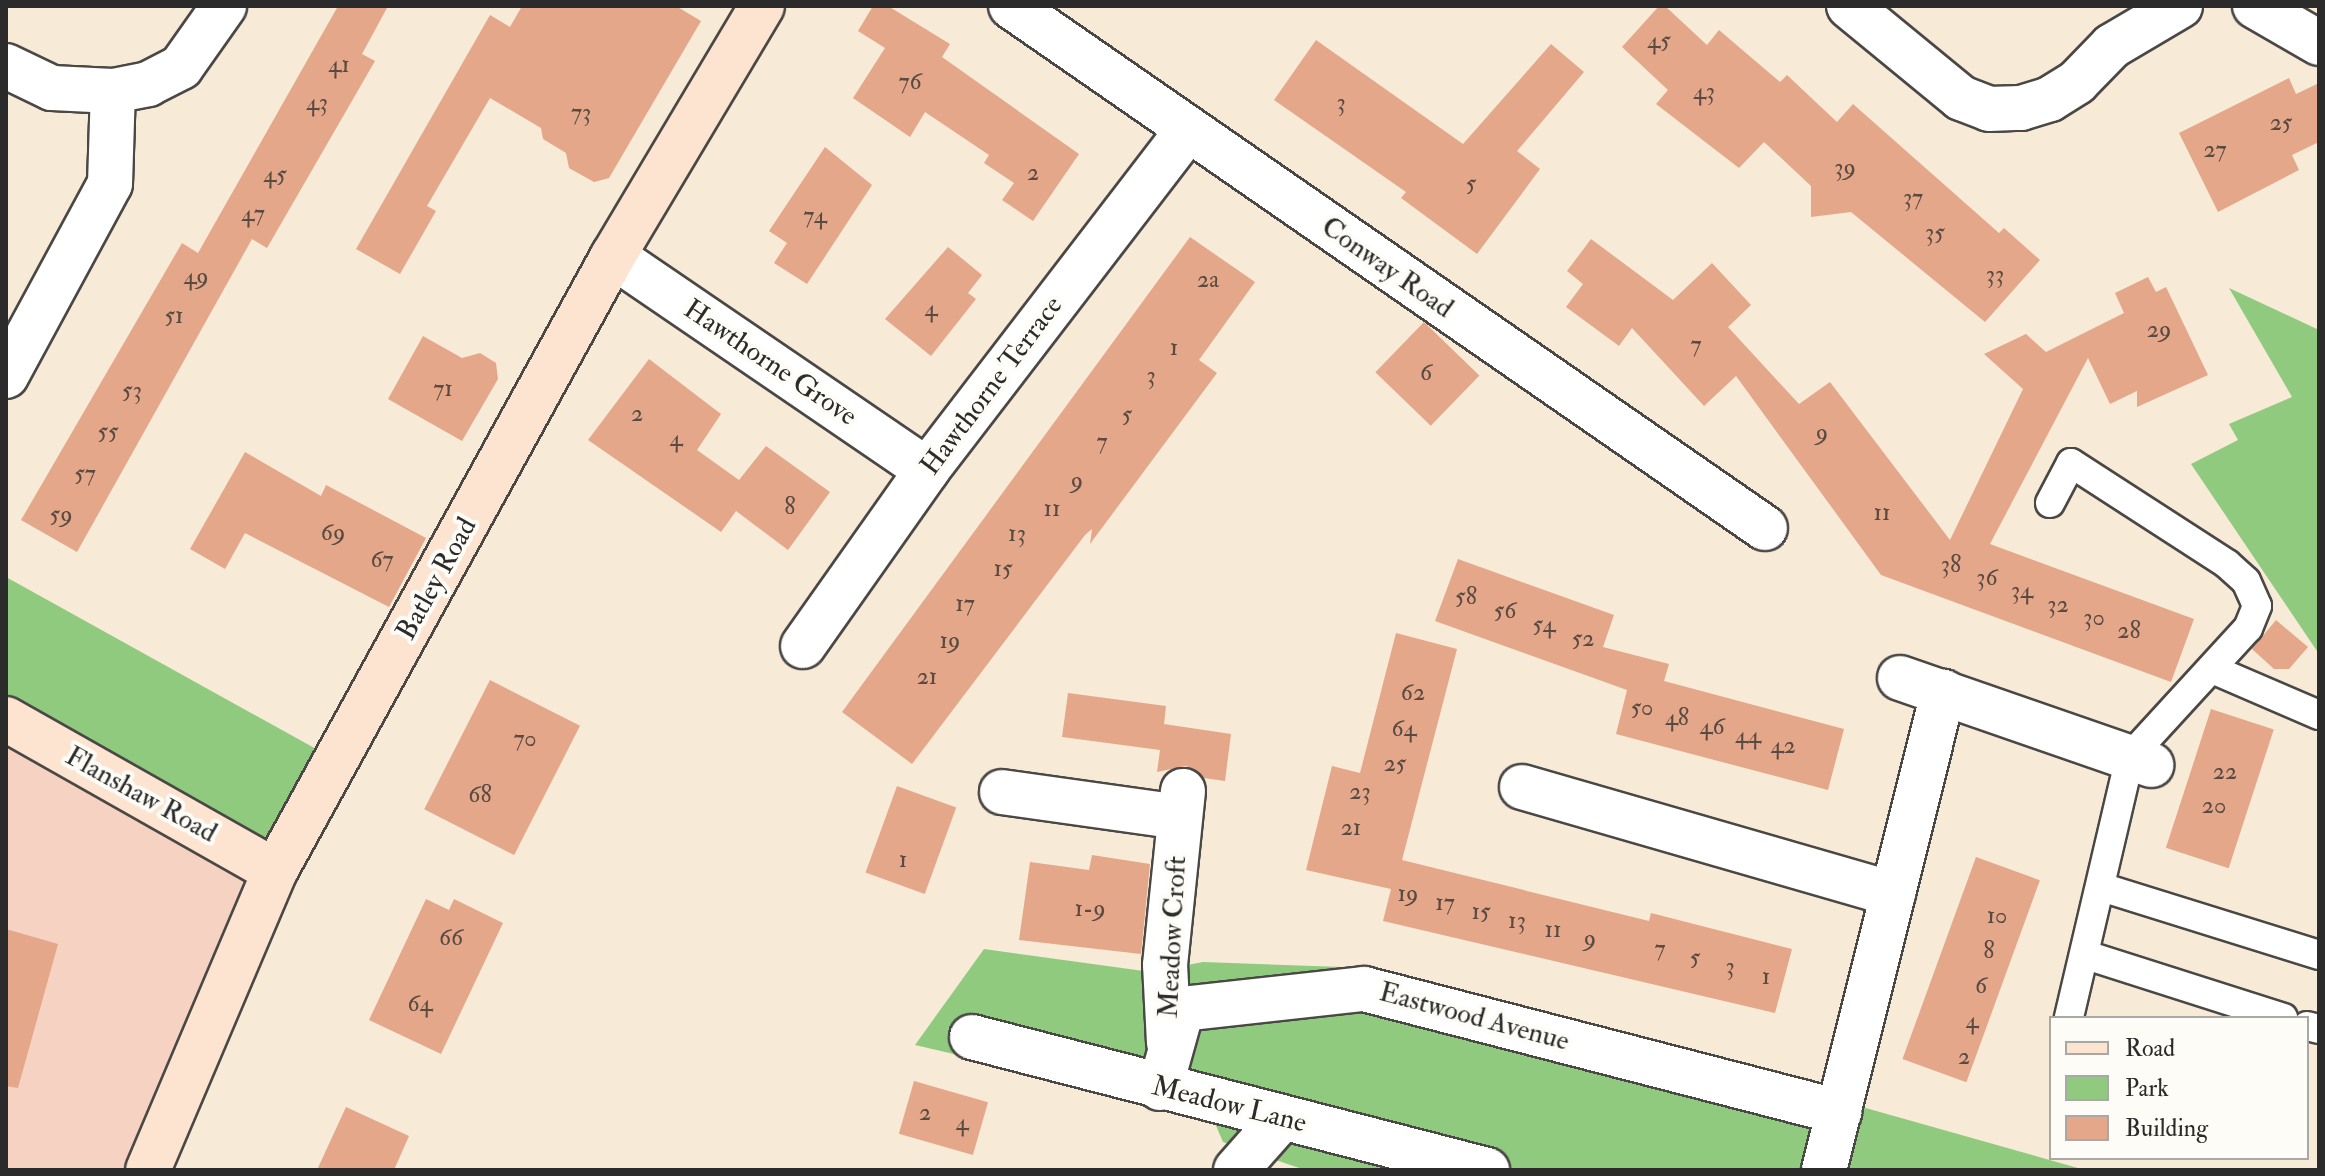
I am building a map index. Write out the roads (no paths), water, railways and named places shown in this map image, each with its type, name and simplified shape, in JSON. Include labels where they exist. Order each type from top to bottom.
[{"type":"street","points":[[6,66],[52,88],[113,91],[148,84],[181,67],[224,6]]},
{"type":"street","name":"Batley Road","points":[[148,1170],[275,871],[613,256],[762,6]]},
{"type":"street","name":"Conway Road","points":[[1011,6],[1765,528]]},
{"type":"street","points":[[1849,6],[1961,98],[1989,109],[2021,108],[2050,99],[2077,82],[2112,46],[2180,6]]},
{"type":"street","points":[[2255,6],[2319,43]]},
{"type":"street","points":[[6,376],[110,184],[113,91]]},
{"type":"street","name":"Hawthorne Terrace","points":[[803,646],[927,470],[1188,130]]},
{"type":"street","name":"Hawthorne Grove","points":[[613,256],[927,470]]},
{"type":"street","points":[[1900,678],[2141,761]]},
{"type":"street","points":[[1824,1170],[1943,692]]},
{"type":"street","name":"Flanshaw Road","points":[[6,719],[275,871]]},
{"type":"street","points":[[1515,784],[1893,894]]},
{"type":"street","name":"Meadow Croft","points":[[1002,792],[1181,804],[1165,965],[1165,1072]]},
{"type":"street","name":"Eastwood Avenue","points":[[1165,1072],[1182,1009],[1364,989],[1839,1112]]},
{"type":"street","name":"Meadow Lane","points":[[972,1037],[1165,1072],[1282,1118],[1487,1170]]},
{"type":"street","points":[[1236,1170],[1282,1118]]},
{"type":"lane","points":[[2050,503],[2071,463],[2227,564],[2246,581],[2257,606],[2253,617],[2141,761],[2101,887],[2070,1016]]},
{"type":"lane","points":[[2212,669],[2319,715]]},
{"type":"lane","points":[[2101,887],[2319,955]]},
{"type":"lane","points":[[2086,955],[2277,1016]]}]
